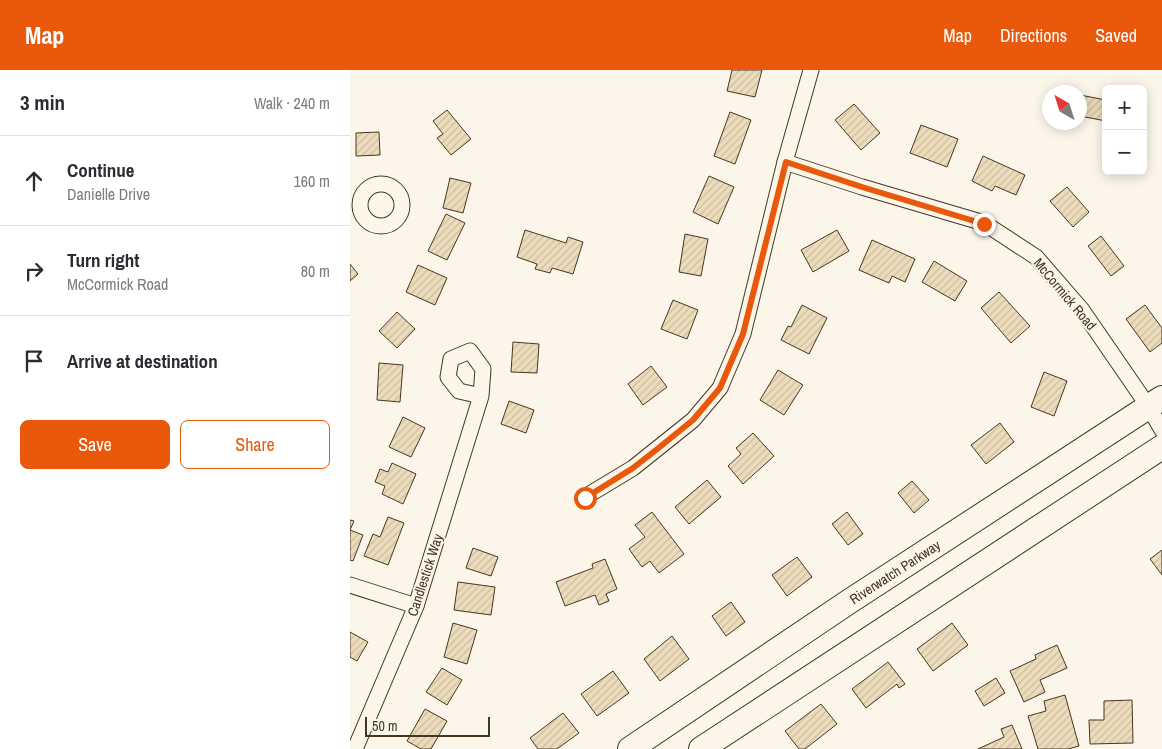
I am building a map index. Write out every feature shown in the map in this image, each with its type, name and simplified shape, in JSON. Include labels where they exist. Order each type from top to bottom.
[{"type":"main road","name":"Riverwatch Parkway","points":[[630,749],[842,607],[1155,402]]},
{"type":"main road","points":[[701,749],[1162,447]]},
{"type":"street","points":[[585,498],[633,468],[693,420],[720,388],[743,334],[811,70]]},
{"type":"street","name":"McCormick Road","points":[[786,162],[984,224],[1036,257],[1082,310],[1155,402],[1162,430]]},
{"type":"street","name":"Candlestick Way","points":[[355,749],[416,606],[481,396]]},
{"type":"street","points":[[350,585],[416,606]]},
{"type":"building","points":[[732,70],[762,70],[755,97],[727,91]]},
{"type":"building","points":[[1087,96],[1102,99],[1102,120],[1087,117]]},
{"type":"building","points":[[854,104],[880,133],[861,150],[835,120]]},
{"type":"building","points":[[447,110],[471,139],[451,155],[437,138],[443,134],[433,121]]},
{"type":"building","points":[[730,112],[751,120],[735,164],[714,156]]},
{"type":"building","points":[[921,125],[958,139],[947,167],[910,153]]},
{"type":"building","points":[[379,132],[380,155],[356,156],[356,133]]},
{"type":"building","points":[[983,156],[1025,175],[1016,195],[995,186],[992,191],[972,181]]},
{"type":"building","points":[[709,176],[734,187],[718,224],[693,212]]},
{"type":"building","points":[[450,178],[471,183],[463,213],[443,208]]},
{"type":"building","points":[[1067,187],[1089,212],[1073,227],[1050,201]]},
{"type":"building","points":[[446,214],[465,223],[447,260],[428,251]]},
{"type":"building","points":[[525,230],[566,243],[568,237],[583,242],[573,274],[552,268],[550,273],[535,269],[537,264],[517,257]]},
{"type":"building","points":[[837,230],[849,251],[813,272],[801,250]]},
{"type":"building","points":[[685,234],[708,239],[701,276],[679,272]]},
{"type":"building","points":[[1101,236],[1124,266],[1111,276],[1088,246]]},
{"type":"building","points":[[872,240],[915,259],[905,282],[892,276],[889,283],[859,270]]},
{"type":"building","points":[[934,261],[967,281],[955,301],[922,282]]},
{"type":"building","points":[[350,264],[358,274],[350,281]]},
{"type":"building","points":[[418,265],[447,278],[435,305],[406,292]]},
{"type":"building","points":[[999,292],[1030,326],[1011,343],[981,308]]},
{"type":"building","points":[[673,300],[698,310],[687,339],[661,329]]},
{"type":"building","points":[[802,305],[827,318],[809,354],[781,340],[788,326],[791,327]]},
{"type":"building","points":[[1145,305],[1162,328],[1162,343],[1150,352],[1126,319]]},
{"type":"building","points":[[397,312],[415,329],[397,348],[379,331]]},
{"type":"building","points":[[513,342],[539,344],[537,373],[511,372]]},
{"type":"building","points":[[379,363],[403,365],[400,402],[377,400]]},
{"type":"building","points":[[651,366],[667,387],[643,405],[628,384]]},
{"type":"building","points":[[778,370],[803,385],[784,415],[760,400]]},
{"type":"building","points":[[1044,372],[1067,381],[1054,416],[1031,407]]},
{"type":"building","points":[[509,401],[534,410],[526,433],[501,424]]},
{"type":"building","points":[[403,417],[425,428],[411,457],[389,447]]},
{"type":"building","points":[[1000,423],[1014,442],[986,464],[971,445]]},
{"type":"building","points":[[753,433],[774,456],[743,484],[728,466],[741,454],[736,448]]},
{"type":"building","points":[[392,463],[416,474],[403,504],[382,494],[385,486],[375,482],[380,469],[388,472]]},
{"type":"building","points":[[707,480],[721,497],[689,524],[675,507]]},
{"type":"building","points":[[912,481],[929,500],[914,513],[898,493]]},
{"type":"building","points":[[652,512],[684,554],[659,573],[650,561],[642,567],[629,549],[645,537],[635,525]]},
{"type":"building","points":[[847,512],[863,534],[848,545],[832,524]]},
{"type":"building","points":[[388,517],[404,523],[388,565],[364,556],[373,534],[380,537]]},
{"type":"building","points":[[350,520],[354,521],[350,530]]},
{"type":"building","points":[[350,530],[363,535],[353,561],[350,560]]},
{"type":"building","points":[[473,548],[498,557],[491,576],[466,568]]},
{"type":"building","points":[[1162,550],[1162,575],[1150,559]]},
{"type":"building","points":[[797,557],[812,577],[787,596],[772,575]]},
{"type":"building","points":[[605,559],[617,589],[606,594],[609,601],[599,605],[595,595],[565,606],[556,582],[593,568],[592,564]]},
{"type":"building","points":[[458,582],[495,587],[491,615],[454,610]]},
{"type":"building","points":[[731,602],[745,622],[726,636],[712,616]]},
{"type":"building","points":[[453,623],[477,630],[467,664],[444,657]]},
{"type":"building","points":[[952,623],[968,645],[933,671],[917,649]]},
{"type":"building","points":[[350,632],[368,642],[357,661],[350,657]]},
{"type":"building","points":[[672,636],[689,659],[660,681],[644,659]]},
{"type":"building","points":[[1057,645],[1067,668],[1040,680],[1045,692],[1024,702],[1010,671],[1036,659],[1035,655]]},
{"type":"building","points":[[888,662],[905,684],[899,688],[897,684],[866,708],[852,689]]},
{"type":"building","points":[[442,668],[462,680],[447,705],[426,692]]},
{"type":"building","points":[[613,671],[629,693],[597,716],[581,694]]},
{"type":"building","points":[[996,678],[1005,693],[984,706],[975,691]]},
{"type":"building","points":[[1065,695],[1079,746],[1068,749],[1038,749],[1028,716],[1046,711],[1044,701]]},
{"type":"building","points":[[1132,700],[1133,743],[1090,744],[1089,720],[1104,720],[1104,701]]},
{"type":"building","points":[[821,704],[837,724],[805,749],[799,749],[785,731]]},
{"type":"building","points":[[425,709],[447,721],[431,749],[421,749],[407,741]]},
{"type":"building","points":[[563,713],[579,733],[557,749],[538,749],[530,738]]},
{"type":"building","points":[[1012,725],[1022,749],[978,749],[1004,737],[1001,729]]},
{"type":"route","points":[[585,498],[633,468],[693,420],[720,388],[743,334],[786,162],[984,224]]}]
